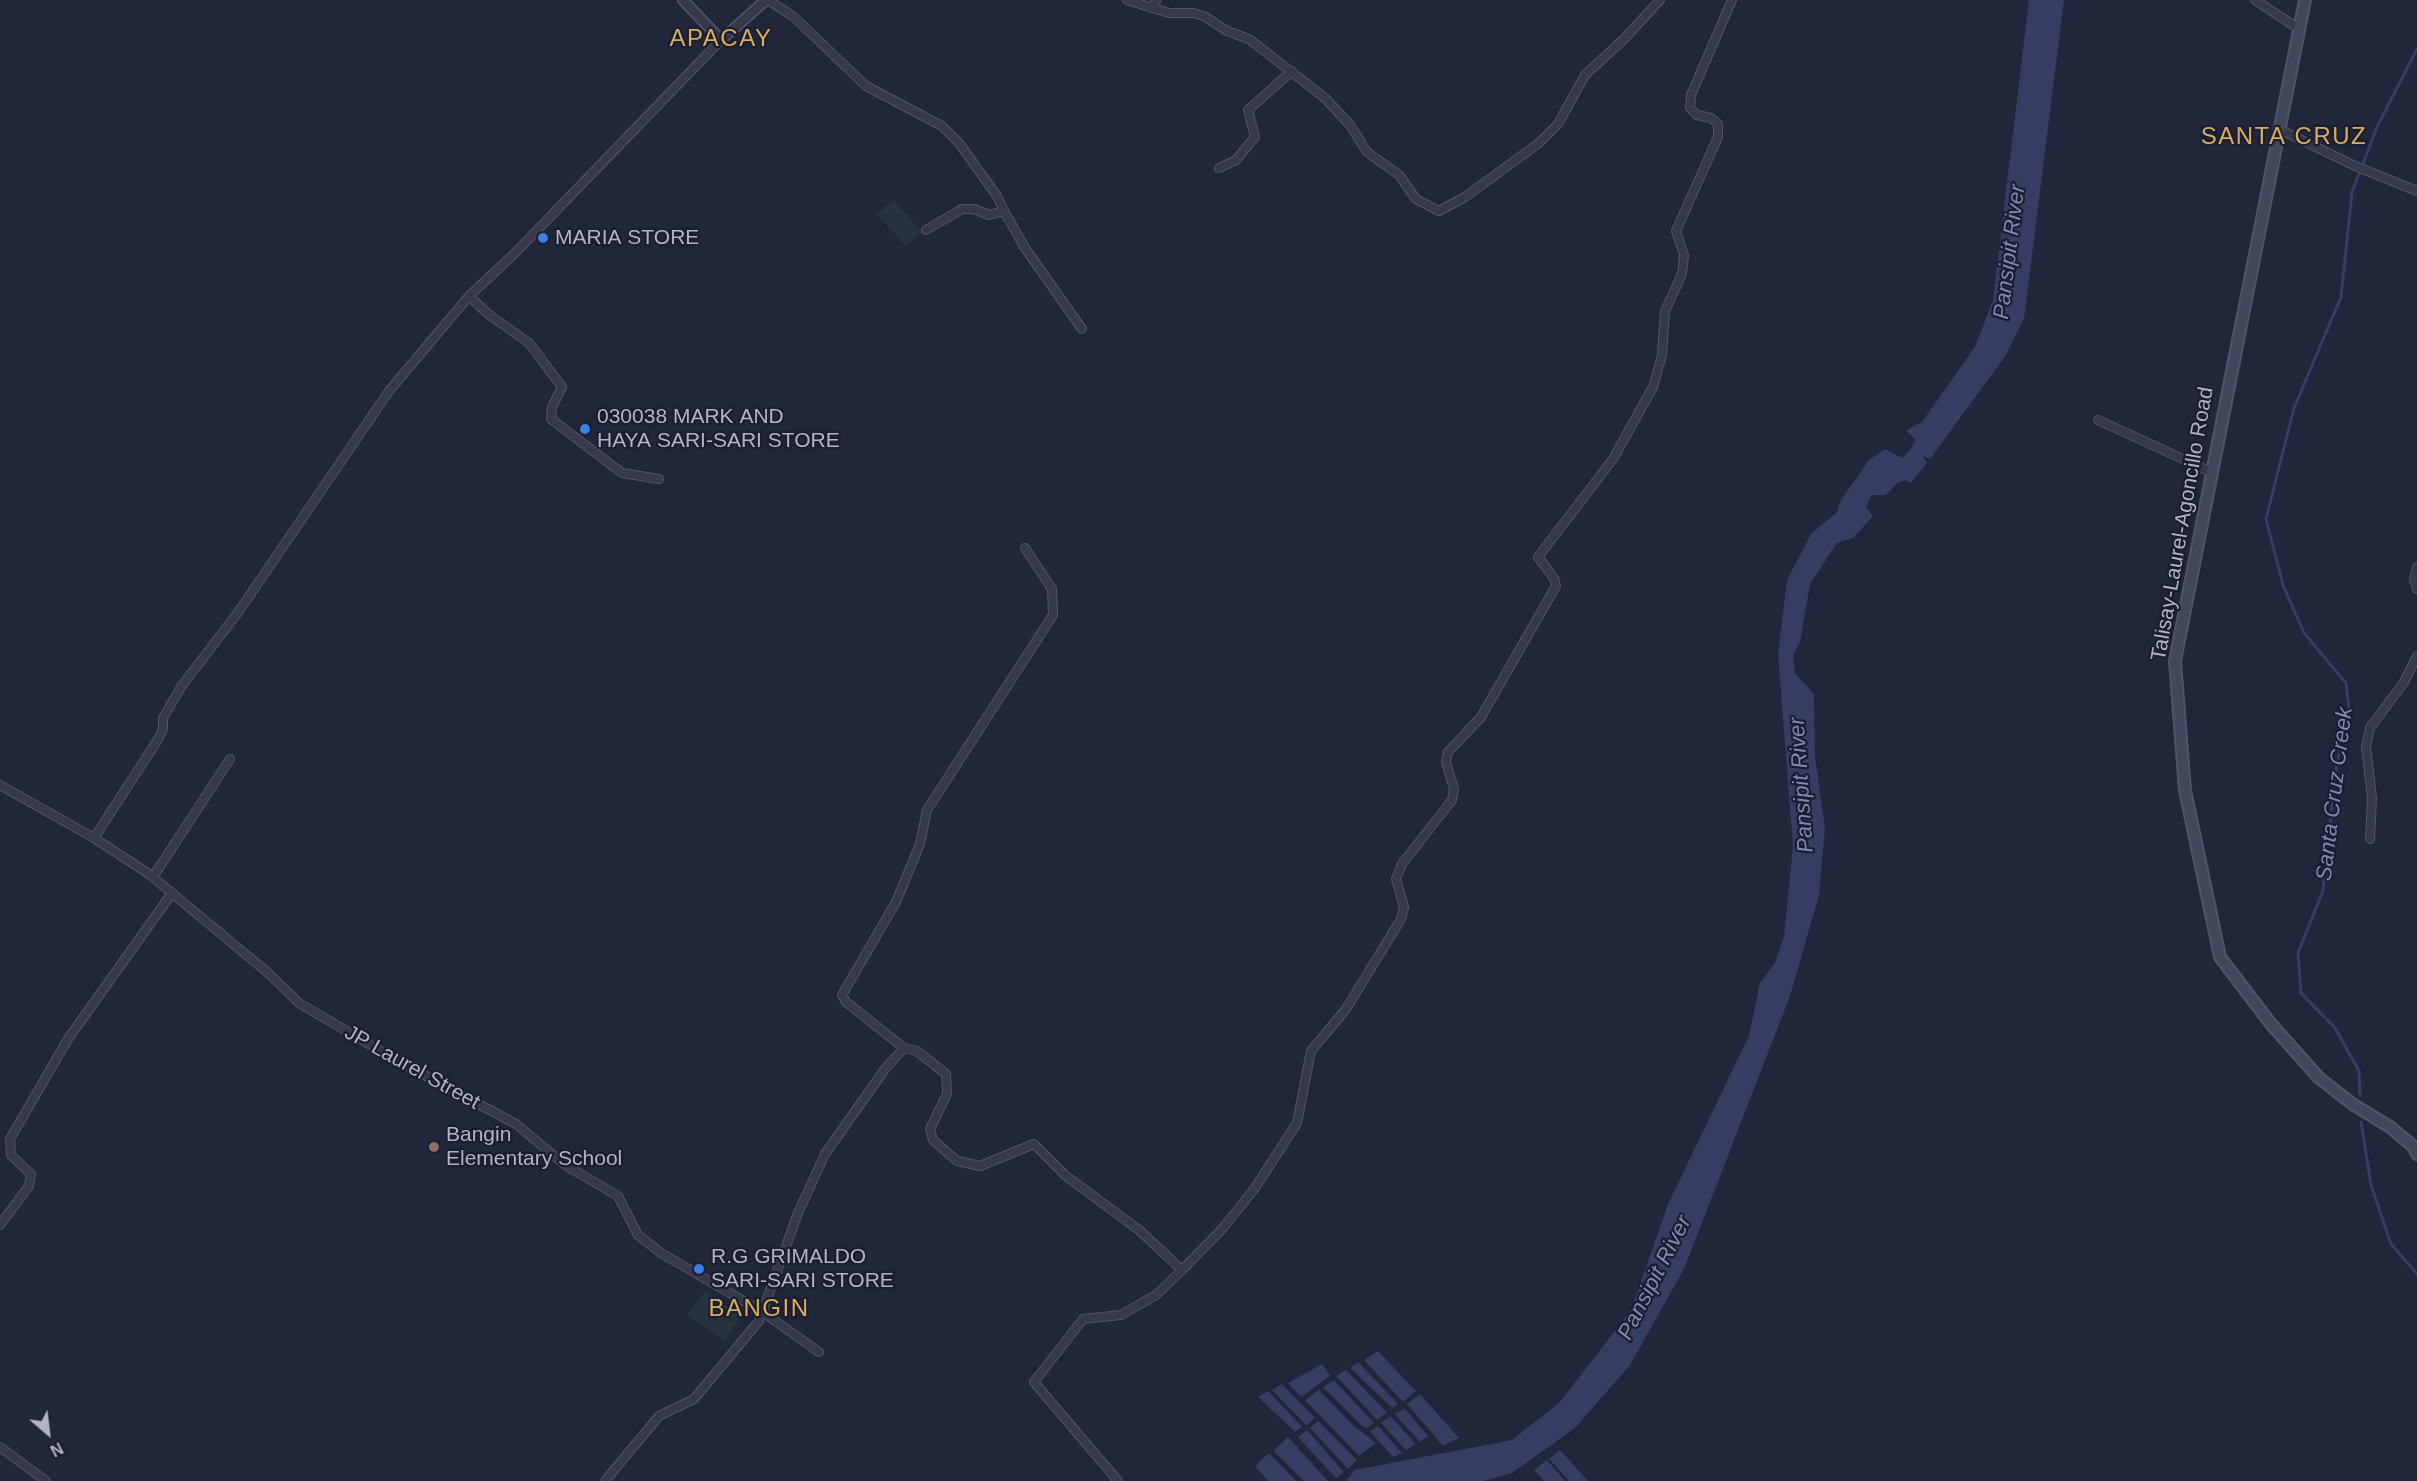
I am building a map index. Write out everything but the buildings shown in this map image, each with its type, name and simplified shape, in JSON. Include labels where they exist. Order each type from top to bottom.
[{"type":"main road","name":"Talisay-Laurel-Agoncillo Road","points":[[2305,0],[2175,661],[2185,790],[2220,957],[2271,1024],[2319,1078],[2354,1106],[2390,1127],[2413,1146],[2417,1154]]},
{"type":"street","points":[[683,0],[721,40]]},
{"type":"street","points":[[94,838],[157,741],[163,729],[163,718],[181,687],[239,611],[389,392],[469,296],[514,254],[721,40],[767,0],[794,17],[866,86],[942,126],[959,143],[997,196],[1025,248],[1082,329]]},
{"type":"street","points":[[1127,0],[1151,8],[1204,16],[1227,31],[1249,39],[1325,98],[1350,125],[1367,152],[1399,175],[1416,199],[1439,212],[1465,197],[1539,143],[1558,124],[1585,75],[1625,38],[1660,0]]},
{"type":"street","points":[[1151,8],[1157,0]]},
{"type":"street","points":[[1118,1481],[1034,1382],[1083,1319],[1121,1315],[1156,1295],[1223,1228],[1254,1188],[1297,1123],[1311,1051],[1346,1009],[1401,919],[1404,907],[1396,879],[1402,864],[1452,800],[1454,789],[1446,762],[1448,752],[1481,717],[1556,586],[1538,557],[1613,459],[1653,387],[1662,355],[1665,311],[1683,274],[1684,255],[1676,231],[1714,152],[1718,137],[1718,124],[1711,118],[1697,115],[1690,108],[1691,95],[1732,0]]},
{"type":"street","points":[[2255,0],[2299,29]]},
{"type":"street","points":[[1219,168],[1236,160],[1255,137],[1248,110],[1292,71]]},
{"type":"street","points":[[2279,129],[2355,166],[2373,171],[2417,191]]},
{"type":"street","points":[[926,230],[962,209],[974,209],[988,215],[1004,211]]},
{"type":"street","points":[[469,296],[488,314],[529,342],[562,387],[552,407],[551,419],[622,473],[659,479]]},
{"type":"street","points":[[2098,420],[2211,472]]},
{"type":"street","points":[[1025,548],[1052,589],[1053,615],[927,810],[920,844],[896,902],[842,995],[846,1002],[904,1048],[917,1051],[946,1074],[947,1094],[930,1129],[933,1140],[957,1161],[980,1166],[1034,1144],[1066,1176],[1139,1230],[1182,1270]]},
{"type":"street","points":[[2417,567],[2415,579],[2417,589]]},
{"type":"street","points":[[2370,839],[2372,798],[2366,746],[2370,728],[2404,682],[2417,656]]},
{"type":"street","points":[[153,877],[230,759]]},
{"type":"street","name":"JP Laurel Street","points":[[0,785],[94,838],[153,877],[267,972],[299,1003],[376,1049],[516,1124],[565,1165],[618,1196],[638,1235],[661,1252],[761,1311],[819,1353]]},
{"type":"street","points":[[0,1225],[29,1186],[31,1174],[10,1155],[10,1139],[69,1040],[172,893]]},
{"type":"street","points":[[605,1481],[659,1416],[694,1399],[759,1321],[798,1213],[825,1154],[885,1069],[904,1048]]},
{"type":"street","points":[[0,1447],[46,1481]]},
{"type":"shaded area","points":[[894,200],[922,232],[906,246],[876,214]]},
{"type":"shaded area","points":[[705,1291],[741,1317],[724,1341],[687,1315]]},
{"type":"water","name":"Pansipit River","points":[[2029,0],[2064,0],[2024,319],[2006,355],[1930,459],[1923,456],[1927,463],[1911,483],[1905,480],[1897,483],[1886,495],[1872,495],[1866,507],[1873,516],[1853,538],[1837,543],[1810,584],[1800,642],[1793,656],[1795,673],[1814,694],[1815,757],[1825,828],[1819,895],[1790,996],[1684,1269],[1630,1365],[1575,1428],[1512,1473],[1484,1481],[1346,1481],[1355,1470],[1512,1440],[1560,1402],[1631,1310],[1668,1204],[1749,1036],[1760,983],[1775,963],[1784,937],[1793,846],[1778,654],[1787,580],[1811,534],[1837,512],[1841,500],[1869,460],[1885,449],[1902,458],[1908,452],[1916,440],[1906,431],[1922,422],[1975,347],[1993,300]]},
{"type":"water","points":[[1378,1351],[1416,1391],[1403,1402],[1364,1360]]},
{"type":"water","points":[[1358,1362],[1398,1404],[1392,1408],[1350,1368]]},
{"type":"water","points":[[1322,1364],[1330,1376],[1301,1397],[1288,1383]]},
{"type":"water","points":[[1346,1370],[1387,1413],[1377,1420],[1336,1376]]},
{"type":"water","points":[[1334,1380],[1374,1423],[1367,1428],[1361,1425],[1323,1387]]},
{"type":"water","points":[[1282,1384],[1315,1418],[1306,1425],[1272,1390]]},
{"type":"water","points":[[1319,1390],[1353,1425],[1376,1443],[1359,1456],[1305,1400]]},
{"type":"water","points":[[1268,1391],[1302,1427],[1295,1432],[1258,1397]]},
{"type":"water","points":[[1420,1394],[1459,1438],[1443,1446],[1407,1404]]},
{"type":"water","points":[[1404,1408],[1428,1436],[1420,1442],[1395,1414]]},
{"type":"water","points":[[1390,1416],[1416,1444],[1406,1450],[1381,1423]]},
{"type":"water","points":[[1318,1421],[1357,1460],[1348,1469],[1310,1428]]},
{"type":"water","points":[[1378,1426],[1402,1453],[1393,1457],[1370,1431]]},
{"type":"water","points":[[1307,1430],[1344,1472],[1336,1478],[1298,1437]]},
{"type":"water","points":[[1288,1437],[1328,1481],[1304,1481],[1273,1451]]},
{"type":"water","points":[[1560,1450],[1588,1481],[1569,1481],[1549,1459]]},
{"type":"water","points":[[1269,1453],[1296,1481],[1268,1481],[1255,1466]]},
{"type":"water","points":[[1547,1460],[1565,1481],[1544,1481],[1534,1470]]},
{"type":"waterway","name":"Santa Cruz Creek","points":[[2360,1096],[2359,1071],[2335,1028],[2301,993],[2298,953],[2323,891],[2336,768],[2349,710],[2346,683],[2304,633],[2283,585],[2266,519],[2294,408],[2341,297],[2352,192],[2377,127],[2417,49]]},
{"type":"waterway","name":"Santa Cruz Creek","points":[[2361,1122],[2371,1185],[2391,1244],[2417,1274]]},
{"type":"place","name":"MARIA STORE","points":[[543,238]]},
{"type":"place","name":"030038 MARK AND HAYA SARI-SARI STORE","points":[[585,429]]},
{"type":"place","name":"Bangin Elementary School","points":[[434,1147]]},
{"type":"place","name":"R.G GRIMALDO SARI-SARI STORE","points":[[699,1269]]},
{"type":"district","name":"APACAY","points":[[721,39]]},
{"type":"district","name":"SANTA CRUZ","points":[[2284,137]]},
{"type":"district","name":"BANGIN","points":[[759,1309]]}]
